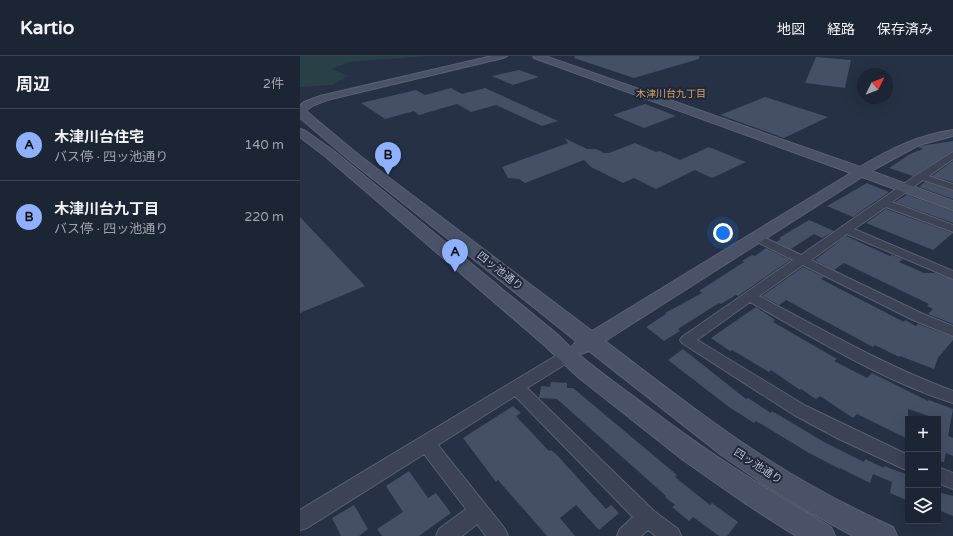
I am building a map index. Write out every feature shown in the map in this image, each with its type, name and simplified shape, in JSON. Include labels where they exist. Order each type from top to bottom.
[{"type":"main road","points":[[300,100],[488,56]]},
{"type":"main road","name":"四ッ池通り","points":[[503,56],[324,98],[308,104],[301,111],[302,114],[356,159],[708,432],[758,468],[816,502],[883,536]]},
{"type":"main road","points":[[537,56],[953,206]]},
{"type":"main road","name":"四ッ池通り","points":[[300,132],[330,154],[550,339],[567,356],[630,406],[747,492],[821,536]]},
{"type":"main road","points":[[567,356],[861,172],[912,142],[953,133]]},
{"type":"street","points":[[905,462],[825,424],[786,403],[752,383],[688,340],[953,155]]},
{"type":"street","points":[[921,176],[953,187]]},
{"type":"street","points":[[885,203],[953,229]]},
{"type":"street","points":[[847,230],[953,275]]},
{"type":"street","points":[[757,238],[801,261],[918,317],[953,331]]},
{"type":"street","points":[[751,297],[856,355],[914,382],[953,397]]},
{"type":"street","points":[[300,521],[567,356]]},
{"type":"street","points":[[516,388],[647,517],[671,536]]},
{"type":"street","points":[[426,443],[498,536]]},
{"type":"street","points":[[941,476],[953,481]]},
{"type":"street","points":[[446,536],[478,512]]},
{"type":"street","points":[[627,536],[647,517]]},
{"type":"green space","points":[[300,56],[428,56],[349,62],[331,69],[349,76],[332,85],[300,87]]},
{"type":"building","points":[[575,56],[699,56],[699,59],[634,78],[574,58]]},
{"type":"building","points":[[816,57],[851,60],[845,88],[805,83]]},
{"type":"building","points":[[519,70],[539,77],[513,85],[492,76]]},
{"type":"building","points":[[451,88],[462,94],[485,88],[558,121],[542,126],[496,105],[471,112],[457,104],[419,115],[414,111],[385,119],[361,103],[416,90],[425,95]]},
{"type":"building","points":[[765,97],[828,117],[784,138],[720,115]]},
{"type":"building","points":[[645,104],[676,116],[644,128],[613,115]]},
{"type":"building","points":[[564,138],[587,149],[596,149],[604,153],[609,153],[635,143],[656,152],[660,151],[680,160],[709,147],[746,162],[712,178],[695,170],[656,189],[634,178],[623,183],[591,167],[584,160],[525,183],[519,179],[508,178],[502,167],[568,143]]},
{"type":"building","points":[[953,141],[953,151],[913,176],[889,168],[910,154],[923,149],[918,147],[920,146]]},
{"type":"building","points":[[953,161],[953,182],[932,176]]},
{"type":"building","points":[[925,182],[953,191],[953,199],[919,187]]},
{"type":"building","points":[[867,183],[889,192],[853,217],[827,206]]},
{"type":"building","points":[[907,195],[953,211],[953,223],[895,202]]},
{"type":"building","points":[[886,209],[953,233],[933,250],[866,223]]},
{"type":"building","points":[[300,217],[365,286],[300,313]]},
{"type":"building","points":[[809,220],[834,231],[822,238],[814,234],[791,249],[776,242],[781,239],[779,238]]},
{"type":"building","points":[[846,236],[890,256],[892,255],[903,259],[899,262],[924,273],[936,273],[953,280],[953,324],[928,314],[933,309],[927,306],[929,304],[844,263],[834,270],[815,260]]},
{"type":"building","points":[[766,248],[790,260],[738,296],[736,295],[721,304],[719,303],[678,329],[680,331],[664,341],[646,327],[666,314],[665,313],[702,293],[699,291],[744,262],[742,261],[752,255],[755,256]]},
{"type":"building","points":[[803,267],[824,277],[821,279],[904,322],[905,320],[916,326],[918,324],[953,337],[953,340],[938,358],[934,369],[900,356],[899,357],[875,345],[873,347],[786,300],[779,305],[762,296]]},
{"type":"building","points":[[756,307],[775,320],[773,322],[837,359],[834,361],[867,378],[872,373],[928,401],[929,400],[953,409],[948,436],[953,438],[953,456],[946,453],[944,462],[941,462],[941,416],[929,416],[908,409],[908,416],[905,416],[905,438],[857,414],[853,418],[820,396],[816,399],[771,370],[769,372],[732,350],[730,351],[711,338]]},
{"type":"building","points":[[683,349],[746,399],[748,398],[771,413],[772,411],[824,442],[864,462],[865,459],[884,468],[884,466],[905,474],[905,500],[890,493],[892,482],[873,474],[870,483],[809,453],[756,421],[754,423],[729,407],[668,360]]},
{"type":"building","points":[[551,382],[567,383],[567,388],[573,388],[677,475],[675,477],[710,505],[712,503],[738,522],[727,536],[719,536],[693,517],[689,521],[672,507],[675,505],[665,497],[666,496],[557,399],[539,398],[541,386],[550,387]]},
{"type":"building","points":[[513,406],[521,413],[516,416],[549,451],[551,450],[557,455],[606,509],[611,505],[619,513],[599,530],[576,505],[560,518],[575,536],[547,536],[498,480],[496,482],[463,438]]},
{"type":"building","points":[[409,471],[428,498],[436,493],[451,513],[419,536],[382,536],[377,529],[403,512],[386,486]]},
{"type":"building","points":[[941,493],[953,496],[953,516],[941,511]]},
{"type":"building","points":[[354,505],[368,529],[359,536],[341,536],[332,518]]},
{"type":"place","name":"木津川台九丁目","points":[[388,175]]},
{"type":"place","name":"木津川台住宅","points":[[455,272]]},
{"type":"district","name":"木津川台九丁目","points":[[671,94]]}]
